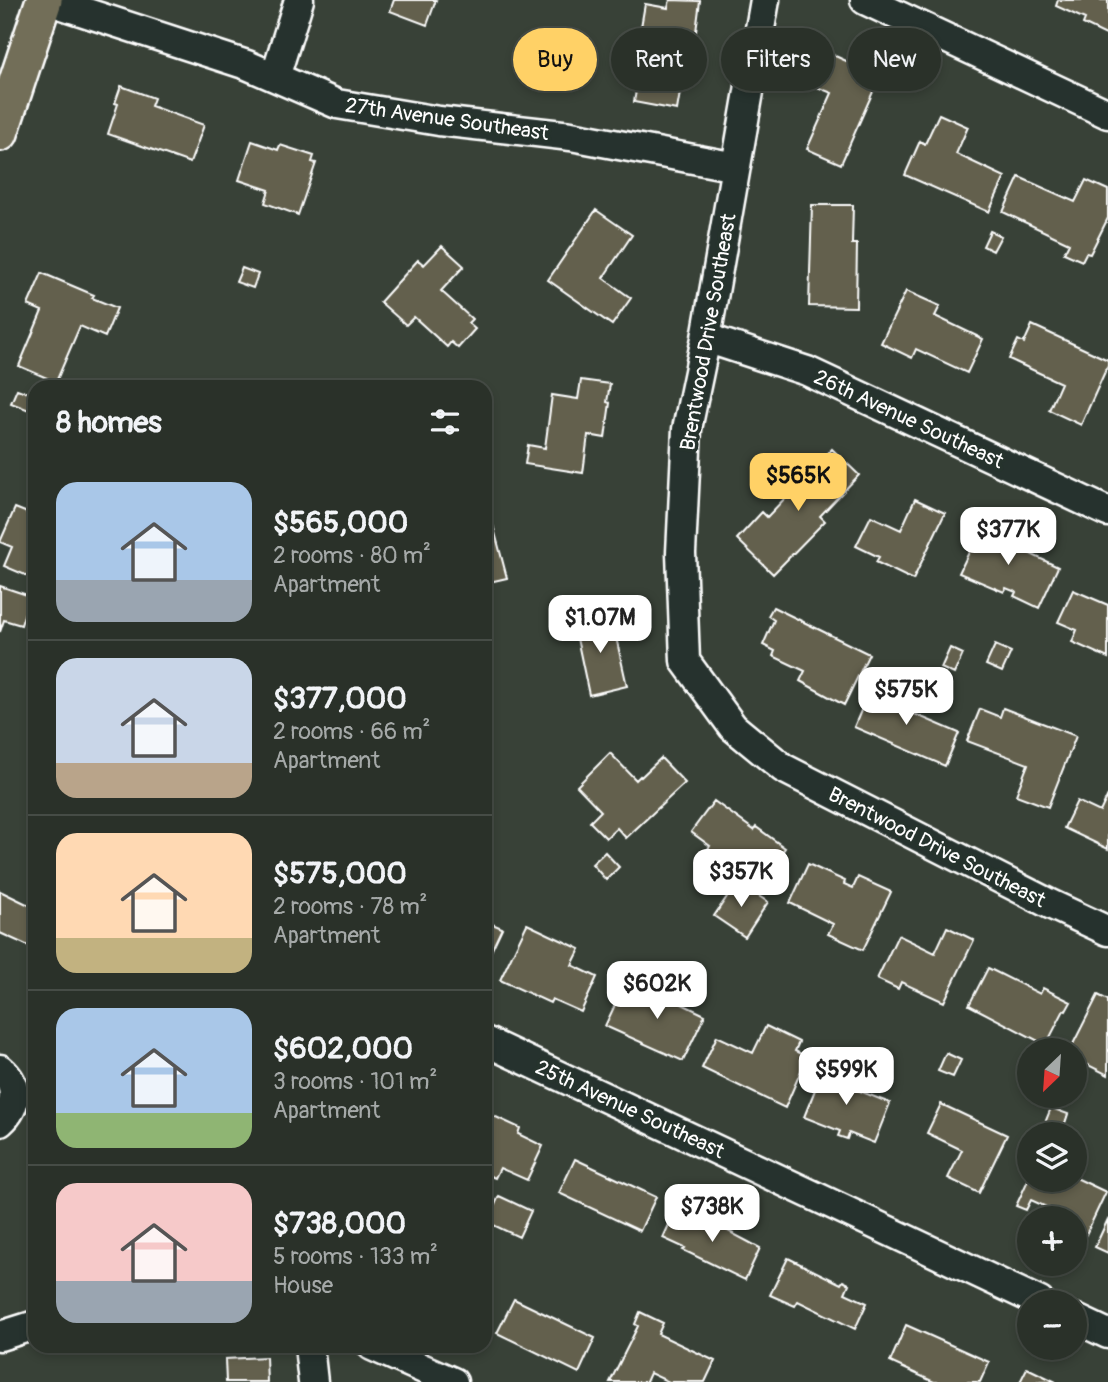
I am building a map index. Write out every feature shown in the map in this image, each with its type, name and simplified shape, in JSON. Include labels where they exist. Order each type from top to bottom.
[{"type":"main road","points":[[0,133],[46,0]]},
{"type":"street","name":"27th Avenue Southeast","points":[[46,0],[247,65],[337,104],[439,121],[571,136],[736,167]]},
{"type":"street","points":[[275,77],[299,0]]},
{"type":"street","name":"Brentwood Drive Southeast","points":[[765,0],[706,338],[687,429],[681,553],[685,661],[733,727],[783,768],[1025,892],[1108,931]]},
{"type":"street","points":[[865,0],[1108,114]]},
{"type":"street","name":"26th Avenue Southeast","points":[[706,338],[807,371],[1108,512]]},
{"type":"street","name":"25th Avenue Southeast","points":[[492,1044],[1017,1291]]},
{"type":"street","points":[[0,1069],[13,1084],[15,1095],[13,1105],[0,1122]]},
{"type":"street","points":[[1087,1324],[1108,1334]]},
{"type":"street","points":[[0,1336],[28,1327]]},
{"type":"street","points":[[310,1353],[313,1382]]},
{"type":"street","points":[[388,1353],[453,1382]]},
{"type":"building","points":[[394,0],[436,0],[427,25],[390,11]]},
{"type":"building","points":[[670,0],[700,1],[696,28],[641,28],[645,4],[668,8]]},
{"type":"building","points":[[1058,0],[1108,0],[1108,36],[1083,24],[1085,19],[1056,6]]},
{"type":"building","points":[[834,55],[848,62],[848,91],[873,91],[841,164],[807,149],[832,93],[827,91],[834,91]]},
{"type":"building","points":[[121,86],[154,98],[151,106],[204,125],[190,163],[108,134]]},
{"type":"building","points":[[636,91],[680,91],[677,110],[634,102]]},
{"type":"building","points":[[939,114],[968,127],[956,154],[1005,177],[989,212],[905,175],[920,141],[925,144]]},
{"type":"building","points":[[252,141],[278,150],[280,145],[314,156],[312,162],[316,163],[298,215],[265,203],[269,190],[239,180]]},
{"type":"building","points":[[1019,177],[1075,202],[1086,180],[1108,190],[1108,218],[1090,254],[1086,253],[1082,261],[1064,253],[1069,243],[1003,212]]},
{"type":"building","points":[[812,205],[853,205],[852,244],[857,244],[856,307],[809,306]]},
{"type":"building","points":[[596,210],[632,235],[603,278],[631,298],[612,325],[548,280]]},
{"type":"building","points":[[990,231],[1001,236],[993,251],[983,246]]},
{"type":"building","points":[[442,246],[464,266],[441,291],[472,319],[468,323],[475,329],[458,348],[451,342],[447,347],[414,317],[406,325],[380,302],[418,260],[424,265]]},
{"type":"building","points":[[242,268],[258,274],[253,288],[236,282]]},
{"type":"building","points":[[42,273],[117,308],[105,337],[80,326],[57,380],[51,380],[19,366],[42,311],[28,305]]},
{"type":"building","points":[[906,291],[940,306],[935,316],[983,339],[967,373],[916,349],[912,358],[881,343]]},
{"type":"building","points":[[1032,325],[1108,360],[1081,425],[1049,410],[1061,383],[1009,359],[1018,340],[1024,343]]},
{"type":"building","points":[[581,380],[610,384],[605,438],[588,435],[583,473],[525,464],[528,445],[545,448],[552,395],[578,399]]},
{"type":"building","points":[[17,389],[28,393],[28,410],[11,403]]},
{"type":"building","points":[[832,449],[859,475],[820,516],[825,521],[773,574],[737,539],[762,512],[767,517]]},
{"type":"building","points":[[915,499],[945,513],[913,580],[876,562],[879,557],[856,546],[871,516],[901,530]]},
{"type":"building","points":[[15,508],[28,513],[28,576],[4,566],[12,547],[0,542]]},
{"type":"building","points":[[492,525],[507,578],[492,581]]},
{"type":"building","points":[[982,525],[1016,541],[1014,546],[1058,567],[1039,608],[1014,596],[1016,592],[1006,588],[1004,592],[959,573]]},
{"type":"building","points":[[0,586],[28,595],[21,625],[4,620],[0,632]]},
{"type":"building","points":[[1073,590],[1108,605],[1108,658],[1072,642],[1077,630],[1058,622]]},
{"type":"building","points":[[773,607],[869,654],[844,705],[800,681],[805,671],[773,656],[775,651],[763,645],[774,620],[768,616]]},
{"type":"building","points":[[611,615],[627,686],[589,695],[574,624]]},
{"type":"building","points":[[995,645],[1011,652],[1002,672],[986,665]]},
{"type":"building","points":[[950,648],[963,654],[954,674],[941,668]]},
{"type":"building","points":[[889,689],[918,700],[912,713],[959,733],[945,766],[854,727],[869,692],[885,699]]},
{"type":"building","points":[[1003,708],[1076,736],[1048,807],[1016,795],[1028,764],[967,741],[980,709],[1000,717]]},
{"type":"building","points":[[610,753],[636,780],[661,758],[685,783],[626,838],[617,828],[606,838],[590,822],[601,811],[577,786]]},
{"type":"building","points":[[1108,795],[1108,849],[1064,828],[1077,801],[1100,812]]},
{"type":"building","points":[[714,801],[754,830],[756,827],[785,848],[754,891],[704,854],[710,846],[691,832]]},
{"type":"building","points":[[605,852],[619,867],[606,880],[592,864]]},
{"type":"building","points":[[808,864],[845,881],[844,884],[853,888],[858,877],[891,892],[863,950],[828,934],[833,924],[790,903]]},
{"type":"building","points":[[737,882],[768,902],[745,937],[714,916]]},
{"type":"building","points":[[0,891],[28,905],[28,946],[0,933]]},
{"type":"building","points":[[492,924],[502,928],[492,949]]},
{"type":"building","points":[[527,924],[580,949],[572,965],[597,977],[581,1012],[552,999],[550,1003],[500,980]]},
{"type":"building","points":[[947,927],[974,940],[944,1002],[901,982],[898,989],[877,979],[898,935],[935,953]]},
{"type":"building","points":[[988,968],[1040,994],[1043,988],[1071,1002],[1050,1038],[1033,1038],[969,1005]]},
{"type":"building","points":[[667,985],[687,994],[682,1004],[705,1015],[683,1061],[605,1026],[623,988],[658,1005]]},
{"type":"building","points":[[1098,995],[1108,1000],[1108,1075],[1087,1064],[1087,1038],[1076,1038]]},
{"type":"building","points":[[766,1026],[799,1042],[795,1051],[807,1057],[785,1108],[702,1068],[717,1036],[753,1053]]},
{"type":"building","points":[[946,1053],[961,1060],[953,1077],[938,1071]]},
{"type":"building","points":[[828,1068],[856,1079],[852,1088],[890,1103],[874,1143],[849,1133],[847,1139],[838,1136],[840,1131],[804,1117],[821,1075],[825,1077]]},
{"type":"building","points":[[941,1104],[1007,1135],[979,1193],[948,1178],[962,1150],[927,1133]]},
{"type":"building","points":[[1051,1108],[1068,1114],[1065,1122],[1045,1122]]},
{"type":"building","points":[[492,1115],[520,1128],[518,1134],[543,1146],[527,1180],[500,1168],[495,1178],[492,1177]]},
{"type":"building","points":[[575,1159],[656,1197],[640,1231],[559,1193]]},
{"type":"building","points":[[1087,1183],[1106,1192],[1087,1232],[1087,1206],[1044,1206],[1031,1200],[1028,1206],[1016,1206],[1022,1192],[1087,1192]]},
{"type":"building","points":[[499,1196],[531,1211],[519,1237],[492,1224],[492,1211]]},
{"type":"building","points":[[676,1209],[698,1220],[700,1216],[760,1248],[745,1280],[663,1238]]},
{"type":"building","points":[[1108,1219],[1108,1253],[1095,1247]]},
{"type":"building","points":[[788,1258],[841,1284],[843,1281],[849,1284],[845,1293],[867,1303],[855,1329],[798,1301],[795,1306],[770,1295]]},
{"type":"building","points":[[514,1299],[595,1338],[579,1373],[497,1333]]},
{"type":"building","points":[[640,1312],[663,1323],[658,1334],[715,1361],[705,1382],[669,1382],[650,1373],[646,1382],[610,1382],[638,1326],[635,1324]]},
{"type":"building","points":[[906,1325],[989,1362],[980,1382],[934,1382],[890,1362]]},
{"type":"building","points":[[266,1357],[267,1382],[226,1382],[225,1359]]},
{"type":"building","points":[[1027,1368],[1056,1382],[1020,1382]]}]
